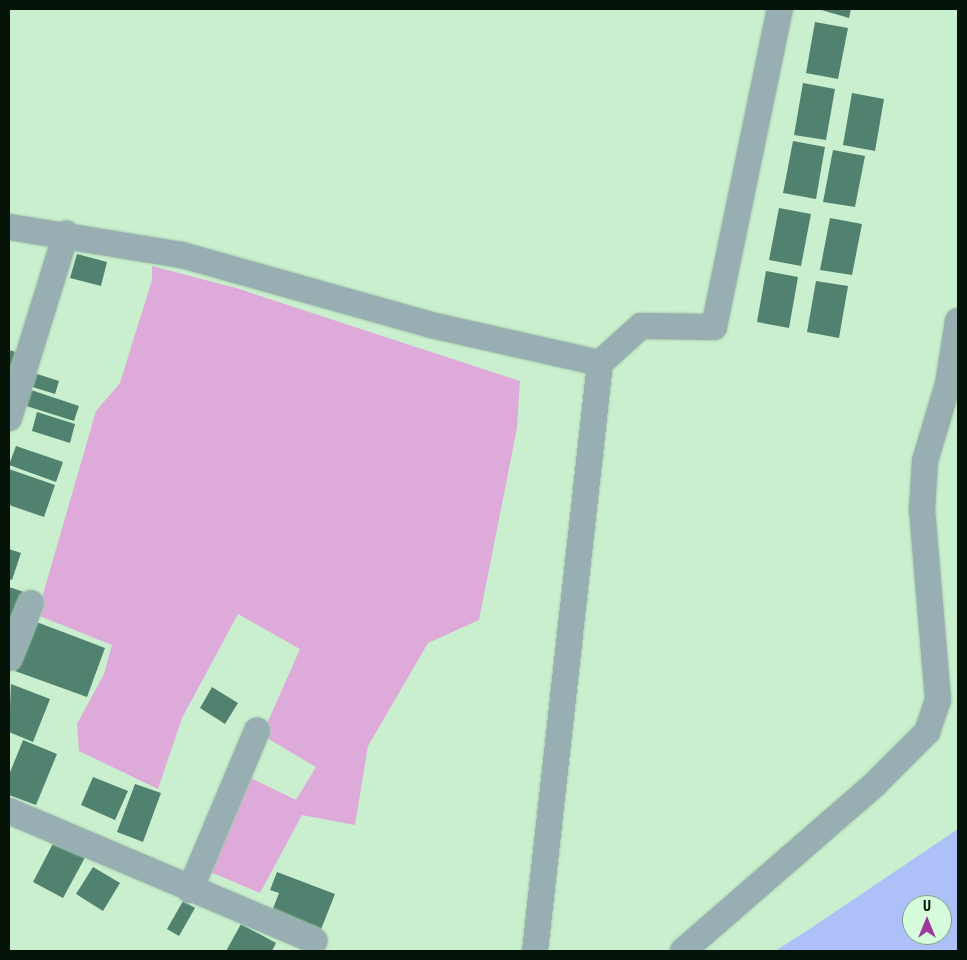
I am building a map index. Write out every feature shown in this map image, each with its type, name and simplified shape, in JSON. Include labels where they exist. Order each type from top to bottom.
[{"type":"street","points":[[535,951],[600,363],[641,326],[714,327],[780,9]]},
{"type":"street","points":[[9,227],[66,234],[182,255],[431,325],[600,363]]},
{"type":"street","points":[[9,418],[66,234]]},
{"type":"street","points":[[683,951],[875,784],[927,732],[938,700],[922,510],[925,461],[948,384],[958,321]]},
{"type":"street","points":[[9,658],[31,603]]},
{"type":"street","points":[[190,890],[257,731]]},
{"type":"street","points":[[9,811],[190,890],[315,941]]},
{"type":"shaded area","points":[[152,266],[236,288],[520,381],[517,428],[479,620],[428,643],[368,746],[355,825],[302,815],[260,893],[203,869],[249,777],[296,800],[316,767],[262,735],[300,649],[238,614],[182,718],[158,789],[79,751],[77,724],[104,674],[112,645],[37,615],[96,411],[120,383],[152,280]]},
{"type":"water","points":[[958,829],[958,951],[775,951],[811,928]]},
{"type":"building","points":[[818,9],[851,9],[849,18]]},
{"type":"building","points":[[815,22],[848,28],[838,79],[806,73]]},
{"type":"building","points":[[803,83],[835,89],[826,140],[794,135]]},
{"type":"building","points":[[852,93],[884,99],[875,151],[843,145]]},
{"type":"building","points":[[793,141],[825,147],[816,199],[783,193]]},
{"type":"building","points":[[833,150],[865,156],[855,207],[823,202]]},
{"type":"building","points":[[779,208],[811,214],[801,266],[769,260]]},
{"type":"building","points":[[830,218],[862,224],[852,275],[820,270]]},
{"type":"building","points":[[77,254],[107,262],[101,286],[70,278]]},
{"type":"building","points":[[766,271],[798,277],[789,328],[757,322]]},
{"type":"building","points":[[816,281],[848,286],[839,338],[807,332]]},
{"type":"building","points":[[9,350],[16,352],[10,369],[9,368]]},
{"type":"building","points":[[31,372],[59,381],[55,394],[26,385]]},
{"type":"building","points":[[25,388],[79,406],[74,421],[20,404]]},
{"type":"building","points":[[37,412],[75,424],[70,443],[32,431]]},
{"type":"building","points":[[16,446],[63,462],[56,482],[9,465]]},
{"type":"building","points":[[9,469],[55,485],[44,517],[9,505]]},
{"type":"building","points":[[9,549],[21,553],[12,580],[9,579]]},
{"type":"building","points":[[9,587],[27,593],[9,625]]},
{"type":"building","points":[[34,621],[105,648],[87,697],[15,671]]},
{"type":"building","points":[[11,684],[50,699],[33,742],[9,732]]},
{"type":"building","points":[[212,687],[238,703],[225,724],[200,708]]},
{"type":"building","points":[[23,740],[57,754],[36,805],[9,795],[9,775]]},
{"type":"building","points":[[93,777],[128,791],[115,820],[81,805]]},
{"type":"building","points":[[135,784],[161,793],[143,842],[117,832]]},
{"type":"building","points":[[57,836],[88,852],[63,898],[33,882]]},
{"type":"building","points":[[93,867],[120,883],[103,911],[76,894]]},
{"type":"building","points":[[277,872],[335,894],[318,937],[272,911],[279,893],[270,890]]},
{"type":"building","points":[[183,901],[195,908],[179,936],[167,929]]},
{"type":"building","points":[[241,924],[276,943],[272,951],[226,951]]}]
